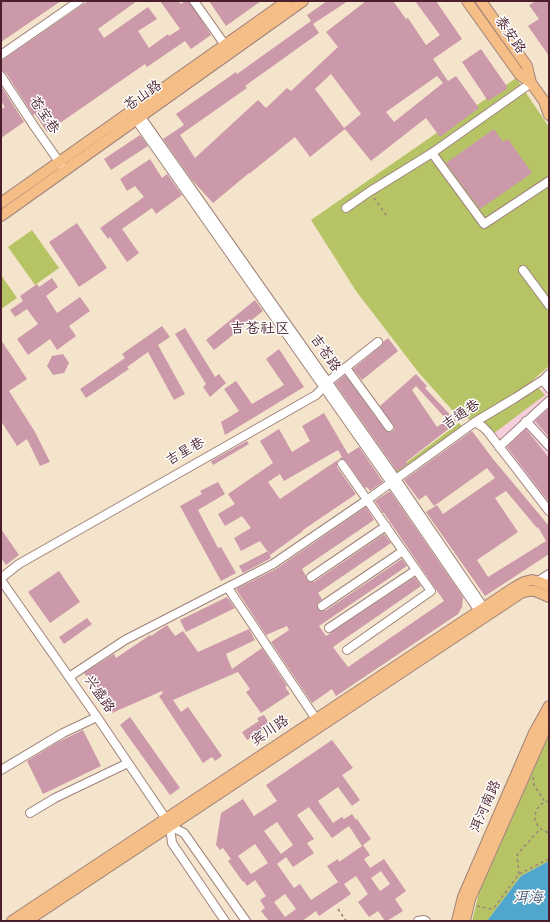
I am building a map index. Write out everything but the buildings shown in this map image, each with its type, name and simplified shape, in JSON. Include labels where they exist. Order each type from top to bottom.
[{"type":"main road","name":"苍山路","points":[[1,216],[62,166],[287,1]]},
{"type":"main road","name":"苍山路","points":[[1,203],[138,118],[303,1]]},
{"type":"main road","name":"泰安路","points":[[467,1],[520,75],[531,83],[548,101],[549,115]]},
{"type":"main road","name":"泰安路","points":[[481,1],[527,66],[531,83]]},
{"type":"main road","name":"宾川路","points":[[27,921],[316,719],[481,609],[519,584],[528,581],[538,581]]},
{"type":"main road","points":[[538,581],[549,586]]},
{"type":"main road","name":"宾川路","points":[[12,921],[168,823],[521,593],[535,591],[549,597]]},
{"type":"main road","name":"洱河南路","points":[[456,921],[463,897],[534,733],[549,706]]},
{"type":"main road","name":"洱河南路","points":[[465,921],[470,899],[549,722]]},
{"type":"street","points":[[1,55],[78,1]]},
{"type":"street","points":[[194,1],[225,45]]},
{"type":"street","name":"苍宝巷","points":[[1,76],[62,166]]},
{"type":"street","points":[[346,208],[432,153],[531,83]]},
{"type":"street","name":"吉苍路","points":[[138,118],[326,385],[481,609]]},
{"type":"street","points":[[432,153],[484,224],[549,181]]},
{"type":"street","points":[[523,270],[549,305]]},
{"type":"street","name":"吉星巷","points":[[1,579],[19,564],[309,398],[378,342]]},
{"type":"street","points":[[346,368],[389,426]]},
{"type":"street","name":"吉通巷","points":[[70,677],[125,640],[273,564],[367,500],[475,422],[543,380],[549,374]]},
{"type":"street","points":[[543,380],[549,388]]},
{"type":"street","points":[[499,447],[549,401]]},
{"type":"street","points":[[526,421],[549,446]]},
{"type":"street","points":[[475,422],[483,428],[499,447],[549,511]]},
{"type":"street","points":[[342,464],[431,591],[347,650]]},
{"type":"street","points":[[311,577],[386,526]]},
{"type":"street","points":[[322,606],[403,551]]},
{"type":"street","points":[[329,628],[416,570]]},
{"type":"street","points":[[538,581],[549,574]]},
{"type":"street","name":"兴盛路","points":[[1,579],[70,677],[168,823],[172,843],[225,921]]},
{"type":"street","points":[[228,588],[316,719]]},
{"type":"street","points":[[1,770],[64,733],[97,717]]},
{"type":"street","points":[[30,813],[55,798],[128,762]]},
{"type":"street","name":"兴盛路","points":[[168,823],[184,833],[246,921]]},
{"type":"street","points":[[418,921],[426,921]]},
{"type":"path","points":[[369,192],[387,216]]},
{"type":"path","points":[[533,777],[534,785],[545,802]]},
{"type":"path","points":[[549,801],[545,802],[537,809],[535,815],[535,821],[540,829],[549,833]]},
{"type":"path","points":[[519,874],[518,855],[540,829]]},
{"type":"path","points":[[474,911],[476,906],[491,909],[494,908],[519,874],[549,859]]},
{"type":"path","points":[[338,909],[346,921]]},
{"type":"shaded area","points":[[549,384],[549,519],[483,431]]},
{"type":"green space","points":[[516,78],[549,127],[549,366],[532,381],[545,395],[493,434],[467,418],[462,421],[419,373],[356,291],[311,220]]},
{"type":"green space","points":[[32,230],[59,268],[35,285],[8,247]]},
{"type":"green space","points":[[1,275],[17,298],[1,309]]},
{"type":"green space","points":[[459,423],[462,426],[396,475],[394,472]]},
{"type":"green space","points":[[549,735],[549,861],[521,876],[487,921],[472,921],[479,893]]},
{"type":"water","name":"洱海","points":[[549,861],[549,921],[487,921],[521,876]]},
{"type":"district","name":"吉苍社区","points":[[260,331]]}]
